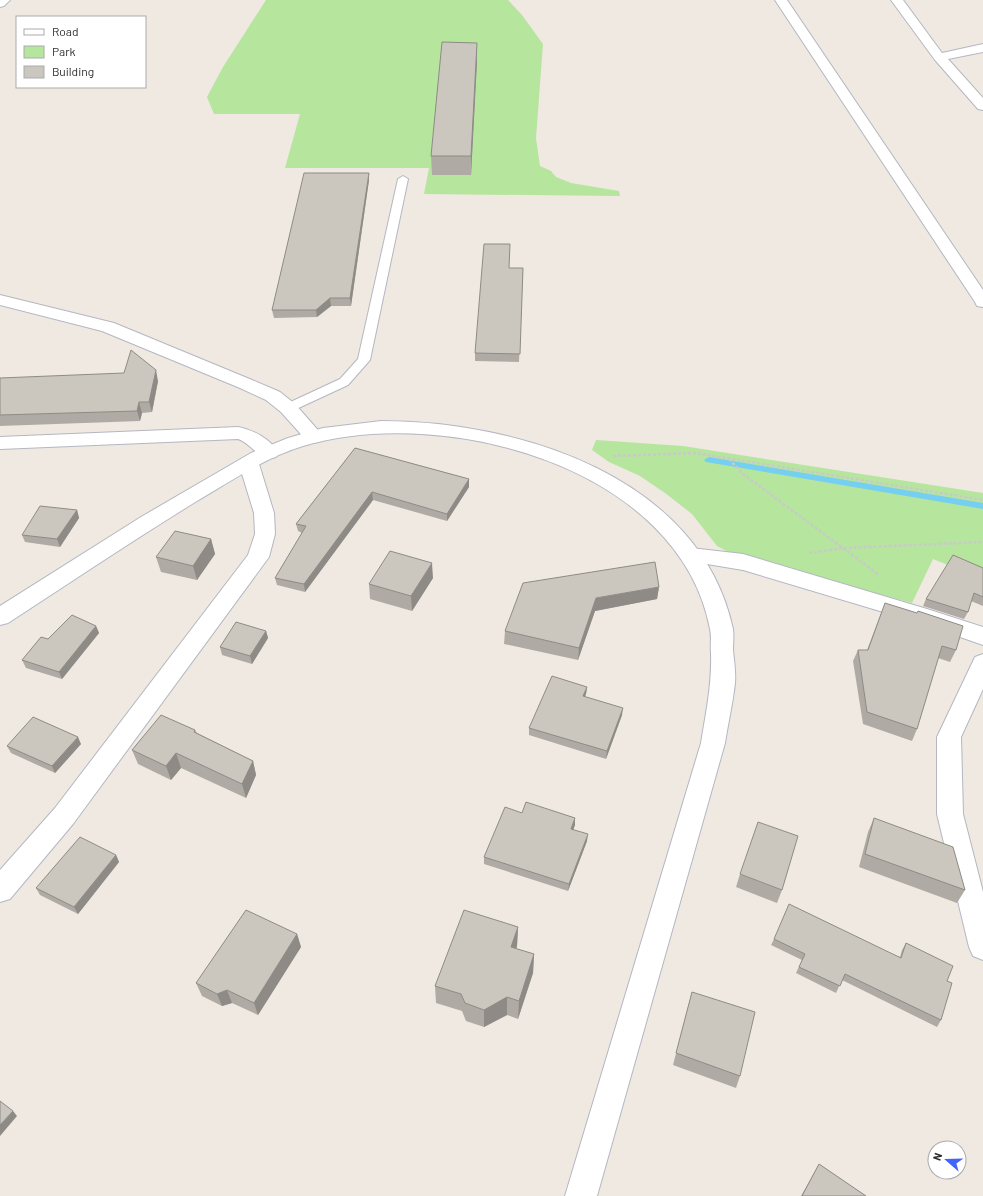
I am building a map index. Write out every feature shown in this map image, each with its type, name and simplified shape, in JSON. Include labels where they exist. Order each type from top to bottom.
[{"type":"street","points":[[0,4],[4,0]]},
{"type":"street","points":[[781,0],[983,302]]},
{"type":"street","points":[[897,0],[939,57],[983,106]]},
{"type":"street","points":[[939,57],[983,48]]},
{"type":"street","points":[[0,300],[108,327],[246,384],[273,396],[288,408],[314,437]]},
{"type":"street","points":[[0,617],[175,506],[269,453],[292,443],[353,428],[400,426],[442,429],[498,440],[557,457],[595,474],[627,492],[662,521],[691,556],[710,590],[722,629],[723,683],[712,743],[581,1196]]},
{"type":"street","points":[[0,443],[238,433],[247,434],[269,453]]},
{"type":"street","points":[[0,890],[64,816],[258,557],[265,534],[264,513],[249,464]]},
{"type":"street","points":[[691,556],[743,562],[927,617],[983,636]]},
{"type":"street","points":[[983,663],[949,737],[950,814],[983,947]]},
{"type":"lane","points":[[288,408],[344,382],[364,360],[403,179]]},
{"type":"path","points":[[608,458],[615,455],[696,453],[983,500]]},
{"type":"path","points":[[728,458],[743,474],[882,576]]},
{"type":"path","points":[[806,553],[845,548],[983,542]]},
{"type":"green space","points":[[266,0],[508,0],[522,15],[543,44],[536,138],[540,166],[551,171],[556,177],[571,183],[619,191],[620,196],[424,194],[429,168],[285,168],[300,114],[214,114],[207,97],[223,67]]},
{"type":"green space","points":[[596,440],[683,446],[983,493],[983,579],[933,559],[912,603],[732,554],[717,546],[692,514],[665,493],[640,476],[609,462],[592,450]]},
{"type":"building","points":[[442,42],[477,43],[471,156],[431,156]]},
{"type":"building","points":[[304,173],[369,173],[350,298],[330,298],[316,310],[272,310]]},
{"type":"building","points":[[484,244],[510,244],[509,268],[523,268],[520,354],[475,353]]},
{"type":"building","points":[[131,350],[156,370],[149,402],[139,402],[137,411],[0,415],[0,378],[124,373]]},
{"type":"building","points":[[355,448],[469,479],[447,514],[372,492],[304,584],[275,578],[306,526],[296,524]]},
{"type":"building","points":[[40,506],[77,510],[57,539],[22,535]]},
{"type":"building","points":[[175,531],[211,539],[193,566],[156,557]]},
{"type":"building","points":[[390,551],[432,563],[411,596],[369,584]]},
{"type":"building","points":[[953,555],[983,568],[983,597],[974,593],[968,612],[926,599]]},
{"type":"building","points":[[655,562],[659,587],[596,598],[579,648],[505,631],[523,583]]},
{"type":"building","points":[[885,603],[917,613],[918,611],[963,626],[956,650],[942,646],[917,729],[867,712],[858,650],[868,650]]},
{"type":"building","points":[[72,615],[96,626],[59,672],[22,660],[41,637],[48,639]]},
{"type":"building","points":[[236,622],[266,631],[250,656],[220,647]]},
{"type":"building","points":[[552,676],[587,687],[583,696],[623,708],[607,751],[529,728]]},
{"type":"building","points":[[161,715],[195,730],[194,732],[253,761],[242,784],[176,753],[166,766],[132,750]]},
{"type":"building","points":[[33,717],[78,737],[52,766],[7,746]]},
{"type":"building","points":[[526,802],[575,818],[571,829],[588,834],[569,884],[484,857],[505,807],[522,813]]},
{"type":"building","points":[[874,818],[953,847],[965,890],[865,854]]},
{"type":"building","points":[[758,822],[798,836],[782,890],[740,874]]},
{"type":"building","points":[[80,837],[116,855],[74,907],[36,888]]},
{"type":"building","points":[[789,904],[901,958],[906,943],[953,966],[947,981],[952,983],[941,1020],[845,974],[840,986],[799,967],[805,954],[774,939]]},
{"type":"building","points":[[246,910],[297,934],[254,1003],[227,990],[217,994],[196,983]]},
{"type":"building","points":[[464,910],[518,927],[511,947],[534,954],[519,1001],[507,997],[484,1010],[465,1003],[461,994],[435,986]]},
{"type":"building","points":[[692,992],[755,1012],[740,1076],[676,1053]]},
{"type":"building","points":[[0,1101],[13,1111],[0,1125]]},
{"type":"building","points":[[819,1164],[866,1196],[802,1196]]},
{"type":"waterway","points":[[709,460],[983,506]]}]
